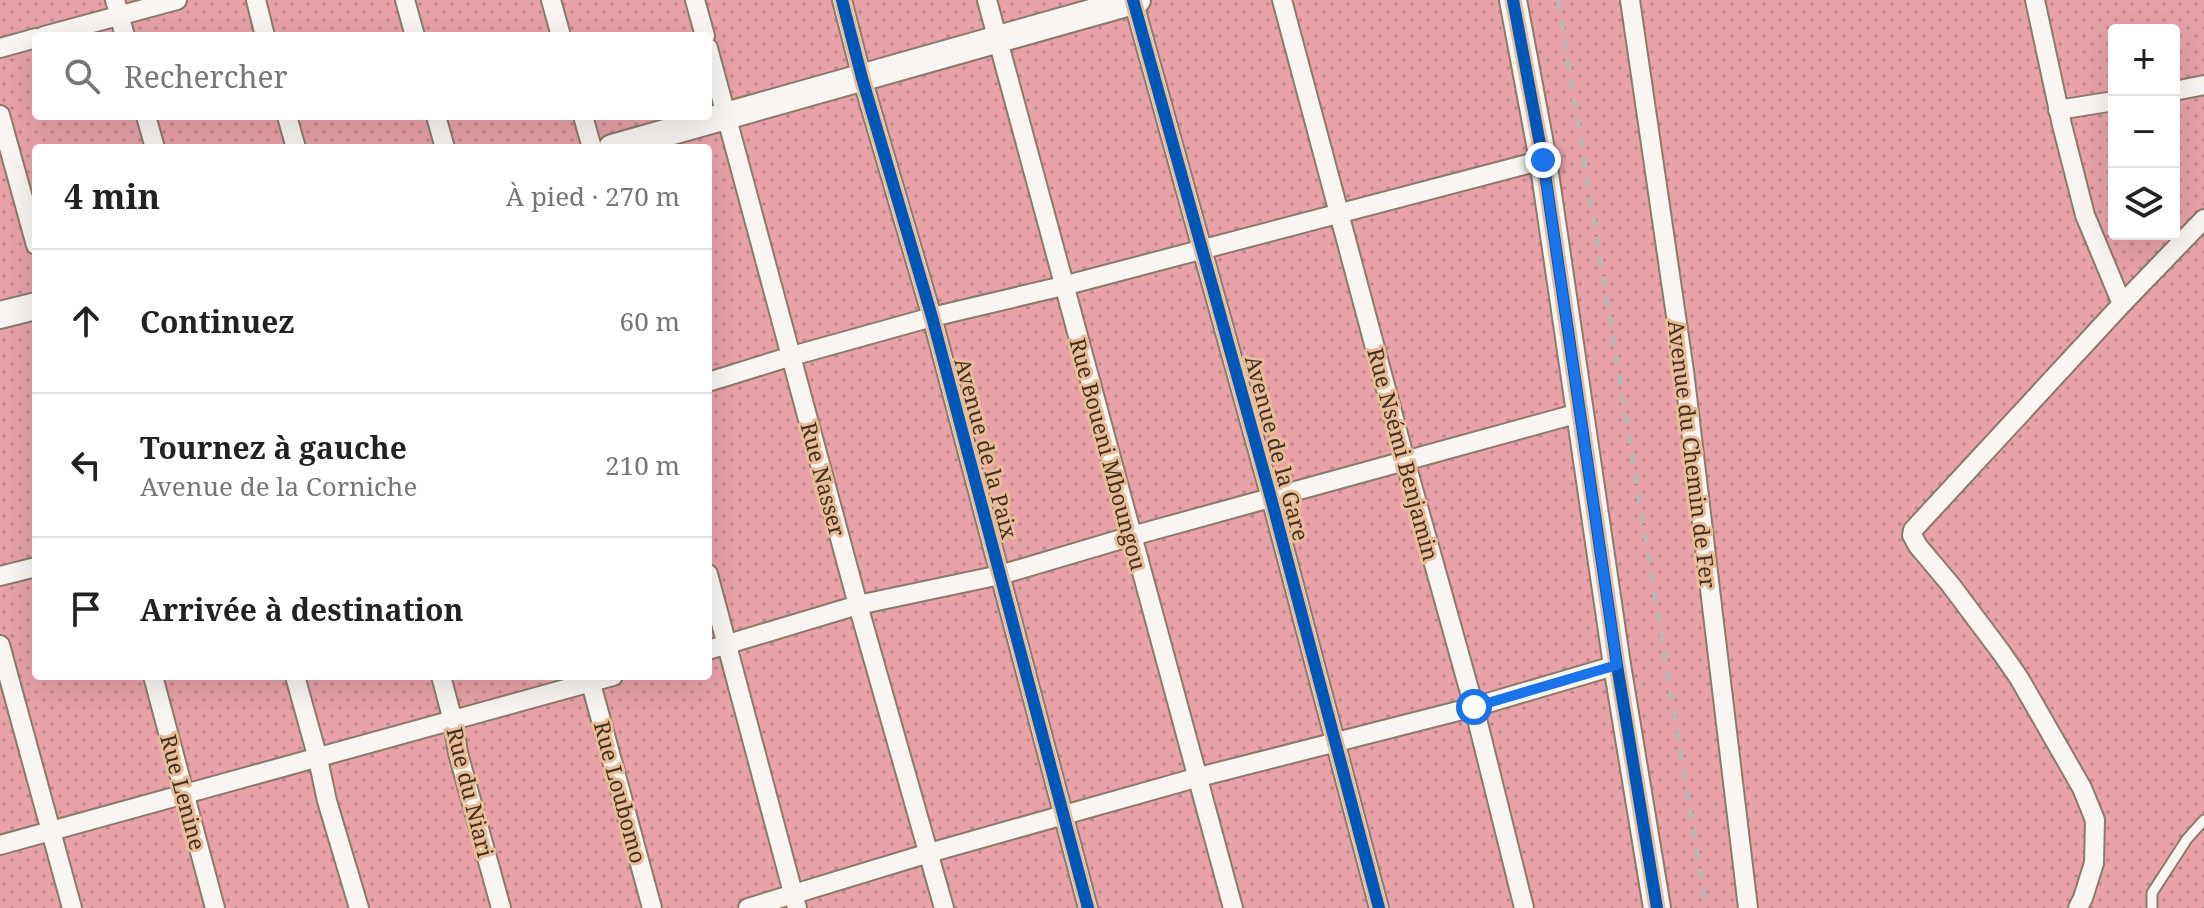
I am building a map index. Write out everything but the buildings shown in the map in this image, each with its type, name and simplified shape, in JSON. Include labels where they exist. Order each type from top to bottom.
[{"type":"street","points":[[55,32],[118,8],[177,0]]},
{"type":"street","points":[[256,0],[264,32]]},
{"type":"street","points":[[405,0],[414,32]]},
{"type":"street","points":[[551,0],[560,32]]},
{"type":"street","points":[[695,0],[704,32]]},
{"type":"street","name":"Avenue de la Paix","points":[[842,0],[932,317],[1088,908]]},
{"type":"street","name":"Rue Boueni Mboungou","points":[[987,0],[1233,908]]},
{"type":"street","points":[[712,119],[1135,0]]},
{"type":"street","name":"Avenue de la Gare","points":[[1135,0],[1379,908]]},
{"type":"street","name":"Rue Nsémi Benjamin","points":[[1282,0],[1474,707],[1524,908]]},
{"type":"street","points":[[1513,0],[1543,160],[1617,665],[1657,908]]},
{"type":"street","name":"Avenue du Chemin de Fer","points":[[1630,0],[1684,371],[1748,908]]},
{"type":"street","points":[[2035,0],[2058,110],[2085,215],[2122,304]]},
{"type":"street","points":[[118,8],[124,32]]},
{"type":"street","points":[[0,48],[32,39]]},
{"type":"street","name":"Rue Nasser","points":[[712,63],[858,605],[944,908]]},
{"type":"street","points":[[2180,90],[2204,85]]},
{"type":"street","points":[[2058,110],[2108,102]]},
{"type":"street","points":[[0,115],[32,231]]},
{"type":"street","points":[[147,120],[154,144]]},
{"type":"street","points":[[288,120],[295,144]]},
{"type":"street","points":[[437,120],[444,144]]},
{"type":"street","points":[[584,120],[591,144]]},
{"type":"street","points":[[626,144],[709,120]]},
{"type":"street","points":[[712,381],[932,317],[1063,286],[1543,160]]},
{"type":"street","points":[[2078,908],[2094,863],[2095,820],[2082,788],[2019,678],[1912,535],[1918,523],[2204,219]]},
{"type":"street","points":[[0,315],[32,307]]},
{"type":"street","points":[[712,649],[858,605],[1000,575],[1579,413]]},
{"type":"street","points":[[0,576],[32,568]]},
{"type":"street","points":[[712,589],[796,902]]},
{"type":"street","points":[[0,645],[72,908]]},
{"type":"street","points":[[748,908],[796,902],[929,853],[1199,777],[1474,707],[1617,665]]},
{"type":"street","name":"Rue Lenine","points":[[154,680],[215,908]]},
{"type":"street","points":[[296,680],[359,908]]},
{"type":"street","name":"Rue du Niari","points":[[442,680],[458,753],[501,908]]},
{"type":"street","points":[[0,845],[318,759],[587,680]]},
{"type":"street","name":"Rue Loubomo","points":[[590,680],[652,908]]},
{"type":"lane","points":[[2152,908],[2152,893],[2187,839],[2204,820]]},
{"type":"shaded area","points":[[0,0],[2204,0],[2204,908],[0,908]]},
{"type":"railway","points":[[1558,0],[1706,908]]},
{"type":"cycle path","points":[[842,0],[932,317],[1088,908]]},
{"type":"cycle path","points":[[1133,0],[1271,498],[1379,908]]},
{"type":"cycle path","points":[[1513,0],[1543,160],[1617,665],[1657,908]]},
{"type":"route","points":[[1474,707],[1617,665],[1543,160]]}]
